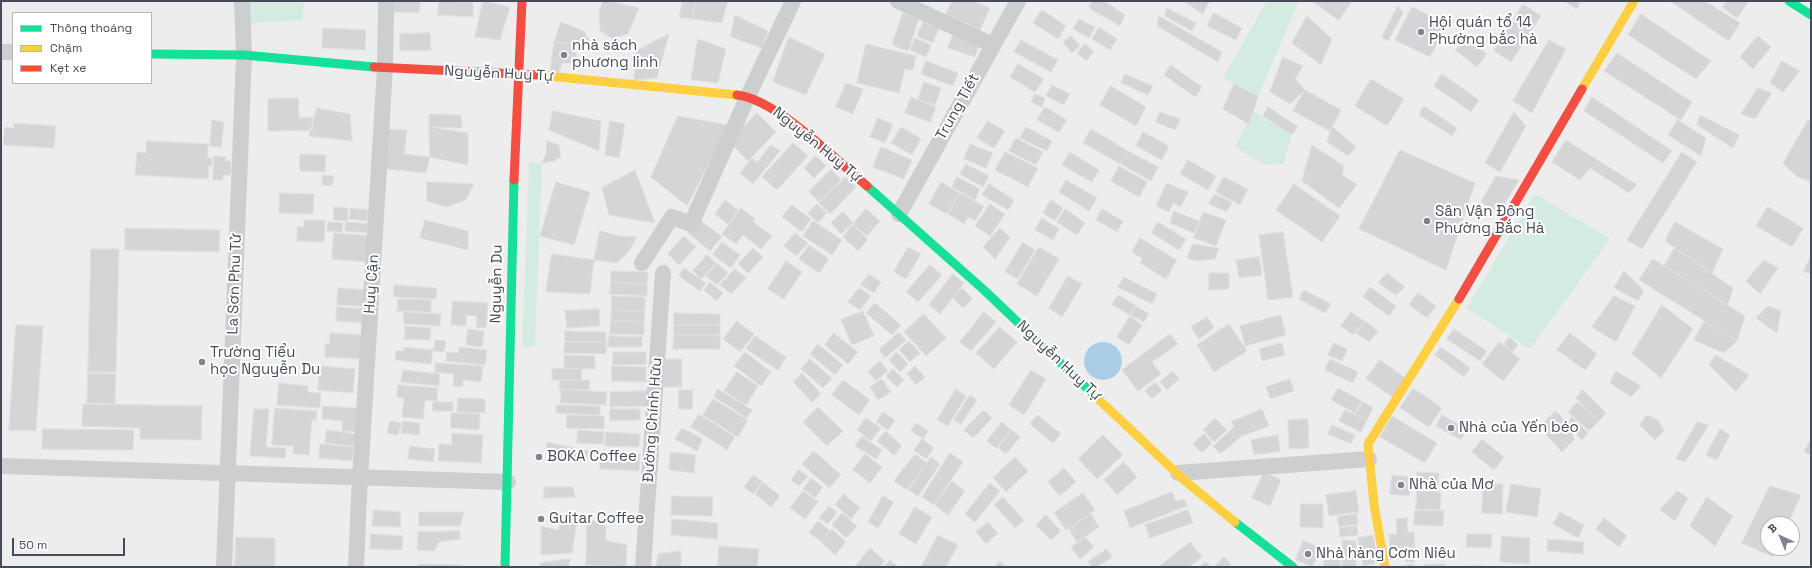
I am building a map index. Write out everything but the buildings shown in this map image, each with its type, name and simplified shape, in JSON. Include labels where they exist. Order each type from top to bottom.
[{"type":"street","name":"La Sơn Phu Tử","points":[[224,567],[244,55],[242,1]]},
{"type":"street","name":"Huy Cận","points":[[356,567],[360,477],[385,68],[386,1]]},
{"type":"street","name":"Nguyễn Du","points":[[505,567],[513,204],[522,1]]},
{"type":"street","points":[[642,263],[672,217],[691,224],[748,96],[794,1]]},
{"type":"street","points":[[898,1],[992,45]]},
{"type":"street","name":"Trung Tiết","points":[[899,214],[992,45],[1018,1]]},
{"type":"street","points":[[1386,567],[1374,504],[1368,444],[1447,320],[1634,1]]},
{"type":"street","points":[[1789,1],[1811,15]]},
{"type":"street","points":[[1,52],[12,52]]},
{"type":"street","name":"Nguyễn Huy Tự","points":[[152,54],[244,55],[385,68],[520,73],[748,96],[770,107],[796,125],[899,214],[984,290],[1184,480],[1293,567]]},
{"type":"street","name":"Đường Chính Hữu","points":[[643,567],[663,273]]},
{"type":"street","points":[[1178,473],[1369,459]]},
{"type":"street","points":[[1,466],[508,482]]},
{"type":"green space","points":[[243,1],[304,1],[302,20],[243,24]]},
{"type":"green space","points":[[1267,1],[1299,1],[1258,96],[1223,78]]},
{"type":"green space","points":[[1253,111],[1292,135],[1283,164],[1264,165],[1235,147]]},
{"type":"green space","points":[[529,163],[542,163],[535,347],[522,347]]},
{"type":"green space","points":[[1535,194],[1610,239],[1530,349],[1467,308]]},
{"type":"water","points":[[1099,342],[1107,342],[1114,345],[1119,350],[1122,361],[1119,372],[1114,377],[1107,380],[1099,380],[1092,377],[1087,372],[1084,365],[1084,357],[1087,350],[1092,345]]},
{"type":"traffic: fast","points":[[1789,1],[1811,15]]},
{"type":"traffic: fast","points":[[152,54],[244,55],[374,67]]},
{"type":"traffic: fast","points":[[505,567],[514,180]]},
{"type":"traffic: fast","points":[[867,186],[984,290],[1094,395]]},
{"type":"traffic: fast","points":[[1235,522],[1293,567]]},
{"type":"traffic: slow","points":[[1582,89],[1634,1]]},
{"type":"traffic: slow","points":[[538,75],[737,95]]},
{"type":"traffic: slow","points":[[1385,567],[1374,504],[1368,444],[1459,299]]},
{"type":"traffic: slow","points":[[1094,395],[1184,480],[1235,522]]},
{"type":"traffic: jam","points":[[514,180],[522,1]]},
{"type":"traffic: jam","points":[[374,67],[538,75]]},
{"type":"traffic: jam","points":[[1459,299],[1582,89]]},
{"type":"traffic: jam","points":[[737,95],[753,99],[769,107],[787,119],[823,147],[867,186]]},
{"type":"place","name":"Hội quán tổ 14 Phường bắc hà","points":[[1421,32]]},
{"type":"place","name":"nhà sách phương linh","points":[[564,55]]},
{"type":"place","name":"Sân Vận Động Phường Bắc Hà","points":[[1427,221]]},
{"type":"place","name":"Trường Tiểu học Nguyễn Du","points":[[202,362]]},
{"type":"place","name":"Nhà của Yến béo","points":[[1451,428]]},
{"type":"place","name":"BOKA Coffee","points":[[539,457]]},
{"type":"place","name":"Nhà của Mơ","points":[[1401,485]]},
{"type":"place","name":"Guitar Coffee","points":[[541,519]]},
{"type":"place","name":"Nhà hàng Cơm Niêu","points":[[1308,554]]}]
